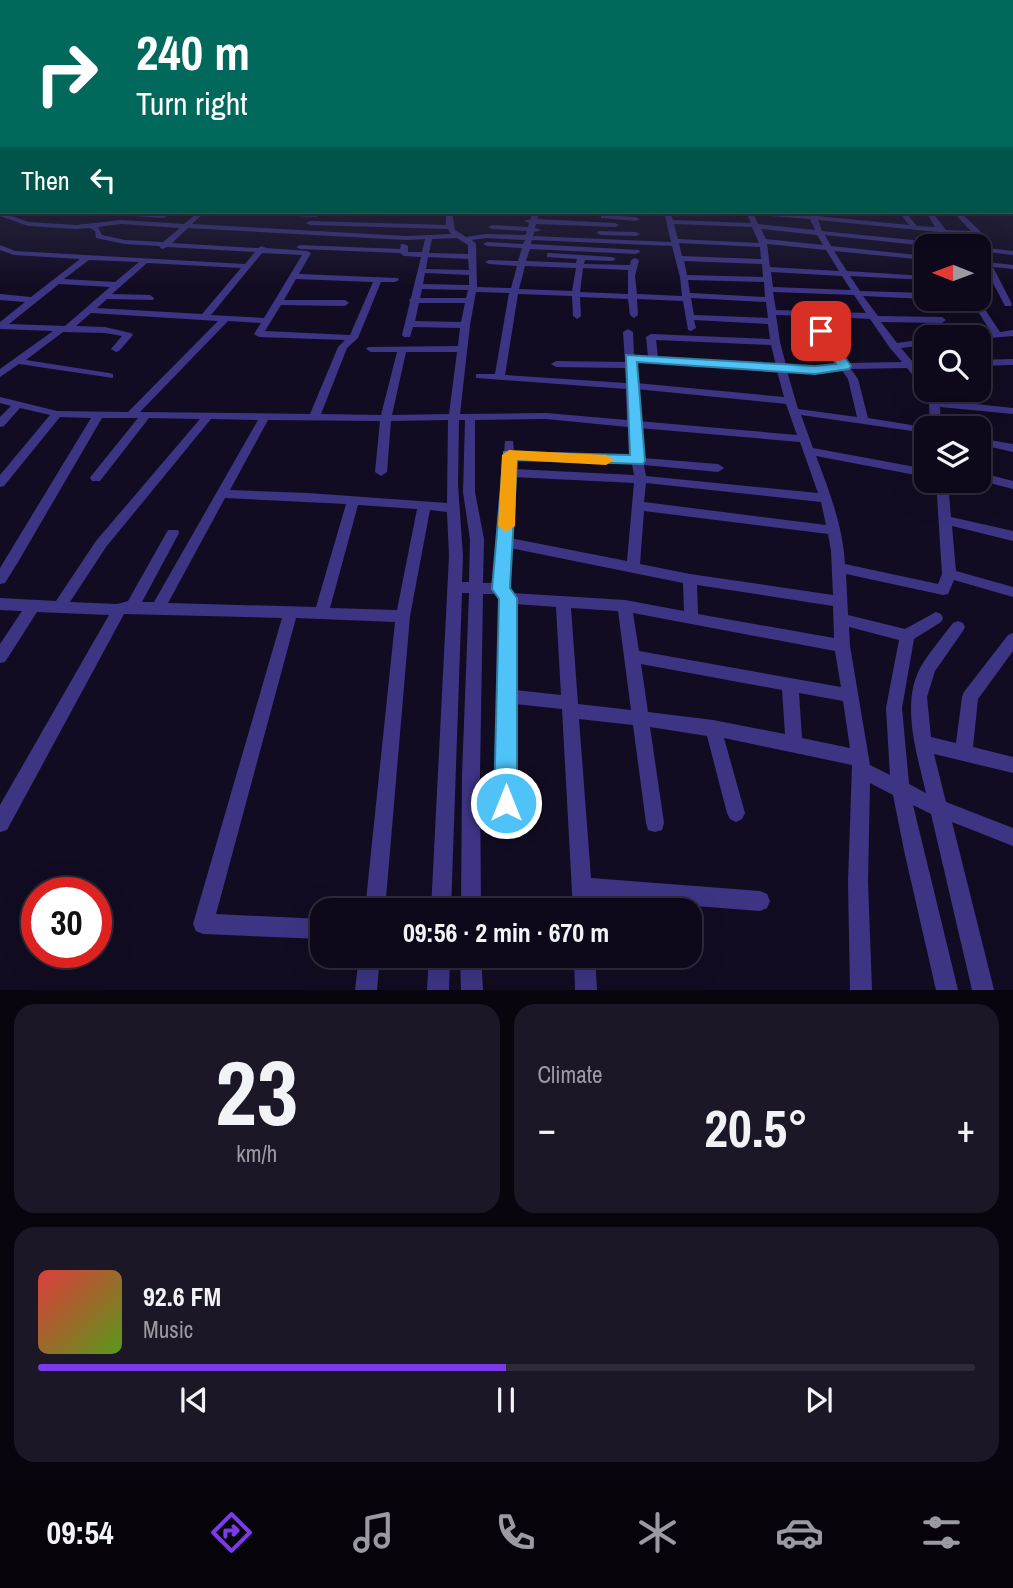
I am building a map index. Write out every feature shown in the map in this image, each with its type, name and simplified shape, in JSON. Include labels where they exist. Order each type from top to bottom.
[{"type":"street","points":[[8,214],[28,224],[93,226],[126,223],[406,238],[429,238],[454,225]]},
{"type":"street","points":[[126,223],[139,214]]},
{"type":"street","points":[[148,214],[164,216]]},
{"type":"street","points":[[0,374],[90,310],[200,214]]},
{"type":"street","points":[[303,232],[316,214]]},
{"type":"street","points":[[429,214],[475,236],[529,235],[675,243],[763,243],[914,257]]},
{"type":"street","points":[[668,214],[684,277],[691,328]]},
{"type":"street","points":[[843,214],[849,222]]},
{"type":"street","points":[[874,214],[904,256]]},
{"type":"street","points":[[904,214],[914,227]]},
{"type":"street","points":[[930,214],[943,234]]},
{"type":"street","points":[[670,222],[813,216],[978,234],[958,214]]},
{"type":"street","points":[[813,216],[828,248],[856,293],[914,371]]},
{"type":"street","points":[[494,219],[529,235],[636,239]]},
{"type":"street","points":[[494,219],[529,235],[636,239]]},
{"type":"street","points":[[752,219],[821,232],[914,242]]},
{"type":"street","points":[[752,219],[763,243],[775,342],[792,406],[826,498],[840,568],[842,646],[860,764],[858,882],[861,989]]},
{"type":"street","points":[[310,223],[454,225],[482,251]]},
{"type":"street","points":[[328,234],[334,225]]},
{"type":"street","points":[[93,226],[99,230],[99,236],[125,242],[262,248],[307,253],[259,334],[353,338]]},
{"type":"street","points":[[489,262],[529,235]]},
{"type":"street","points":[[500,376],[514,291],[529,235]]},
{"type":"street","points":[[300,247],[403,251],[404,254],[425,255],[482,251],[529,235],[636,239]]},
{"type":"street","points":[[577,316],[576,293],[584,237]]},
{"type":"street","points":[[403,251],[406,238]]},
{"type":"street","points":[[407,335],[429,238]]},
{"type":"street","points":[[634,315],[631,276],[636,239]]},
{"type":"street","points":[[1,248],[14,253],[246,266]]},
{"type":"street","points":[[204,318],[262,248]]},
{"type":"street","points":[[991,250],[1013,253]]},
{"type":"street","points":[[471,898],[477,539],[469,492],[462,417],[463,349],[472,287],[482,251]]},
{"type":"street","points":[[0,326],[86,258]]},
{"type":"street","points":[[678,258],[769,290],[809,314],[853,379],[863,421]]},
{"type":"street","points":[[991,264],[1013,267]]},
{"type":"street","points":[[422,271],[472,287]]},
{"type":"street","points":[[689,317],[769,290],[844,274],[914,277]]},
{"type":"street","points":[[292,276],[395,280]]},
{"type":"street","points":[[991,276],[1008,304]]},
{"type":"street","points":[[684,277],[769,290],[914,295]]},
{"type":"street","points":[[314,417],[343,347],[353,338],[378,279]]},
{"type":"street","points":[[57,281],[118,285]]},
{"type":"street","points":[[417,286],[685,297],[769,290]]},
{"type":"street","points":[[414,300],[472,287]]},
{"type":"street","points":[[106,296],[150,298]]},
{"type":"street","points":[[0,297],[34,300]]},
{"type":"street","points":[[278,302],[345,303]]},
{"type":"street","points":[[90,310],[267,321]]},
{"type":"street","points":[[983,312],[997,334]]},
{"type":"street","points":[[809,314],[942,320]]},
{"type":"street","points":[[132,414],[223,320]]},
{"type":"street","points":[[408,324],[465,325]]},
{"type":"street","points":[[0,326],[105,330],[128,335],[116,349]]},
{"type":"street","points":[[628,332],[633,422],[640,479],[640,506],[633,568]]},
{"type":"street","points":[[991,335],[1013,333]]},
{"type":"street","points":[[653,360],[650,337],[775,342]]},
{"type":"street","points":[[893,346],[914,343]]},
{"type":"street","points":[[371,349],[463,349]]},
{"type":"street","points":[[382,472],[386,418],[402,349]]},
{"type":"street","points":[[556,364],[653,360],[815,370],[844,366],[914,366]]},
{"type":"street","points":[[17,361],[109,376]]},
{"type":"street","points":[[991,363],[1013,362]]},
{"type":"street","points":[[480,376],[632,386],[792,406],[914,428]]},
{"type":"street","points":[[0,400],[57,414],[386,418],[546,416],[633,422],[807,445],[914,470]]},
{"type":"street","points":[[935,416],[934,403],[1013,411]]},
{"type":"street","points":[[0,424],[18,404]]},
{"type":"street","points":[[0,483],[57,414]]},
{"type":"street","points":[[0,579],[33,530],[64,470],[99,414]]},
{"type":"street","points":[[96,478],[146,415]]},
{"type":"street","points":[[60,606],[101,544],[209,415]]},
{"type":"street","points":[[158,608],[265,416]]},
{"type":"street","points":[[442,898],[455,587],[452,485],[462,417]]},
{"type":"street","points":[[991,444],[1013,448]]},
{"type":"street","points":[[506,803],[504,594],[509,449],[718,468]]},
{"type":"street","points":[[509,473],[640,479],[826,498]]},
{"type":"street","points":[[991,479],[1013,485]]},
{"type":"street","points":[[840,568],[943,590],[949,574],[943,493]]},
{"type":"street","points":[[220,494],[454,508]]},
{"type":"street","points":[[322,612],[353,501]]},
{"type":"street","points":[[640,506],[833,530]]},
{"type":"street","points":[[376,898],[403,616],[424,508]]},
{"type":"street","points":[[945,520],[1013,536]]},
{"type":"street","points":[[0,823],[173,533]]},
{"type":"street","points":[[506,542],[552,549],[593,561],[690,579],[839,601]]},
{"type":"street","points":[[949,574],[1013,592]]},
{"type":"street","points":[[690,579],[691,619]]},
{"type":"street","points":[[455,587],[625,606],[842,646]]},
{"type":"street","points":[[563,601],[582,898]]},
{"type":"street","points":[[0,604],[403,616]]},
{"type":"street","points":[[0,657],[33,606]]},
{"type":"street","points":[[625,606],[655,823]]},
{"type":"street","points":[[291,611],[204,924],[310,928]]},
{"type":"street","points":[[841,619],[907,636],[936,618]]},
{"type":"street","points":[[958,627],[928,668],[919,697],[923,744],[984,989]]},
{"type":"street","points":[[907,636],[906,654],[893,697],[901,787],[947,989]]},
{"type":"street","points":[[964,751],[970,697],[1013,639]]},
{"type":"street","points":[[632,656],[848,695]]},
{"type":"street","points":[[790,684],[794,742]]},
{"type":"street","points":[[506,696],[794,742],[860,764],[938,808],[1013,837]]},
{"type":"street","points":[[713,728],[736,813]]},
{"type":"street","points":[[923,744],[964,751],[1013,765]]},
{"type":"street","points":[[582,887],[760,901]]},
{"type":"street","points":[[366,989],[369,968]]},
{"type":"street","points":[[438,989],[439,968]]},
{"type":"street","points":[[471,968],[472,989]]},
{"type":"street","points":[[585,968],[586,989]]},
{"type":"slow traffic","points":[[506,526],[509,455],[606,460]]},
{"type":"route","points":[[506,803],[508,598],[501,589],[506,542],[509,455],[638,461],[630,358],[815,370],[844,366],[821,331]]}]
